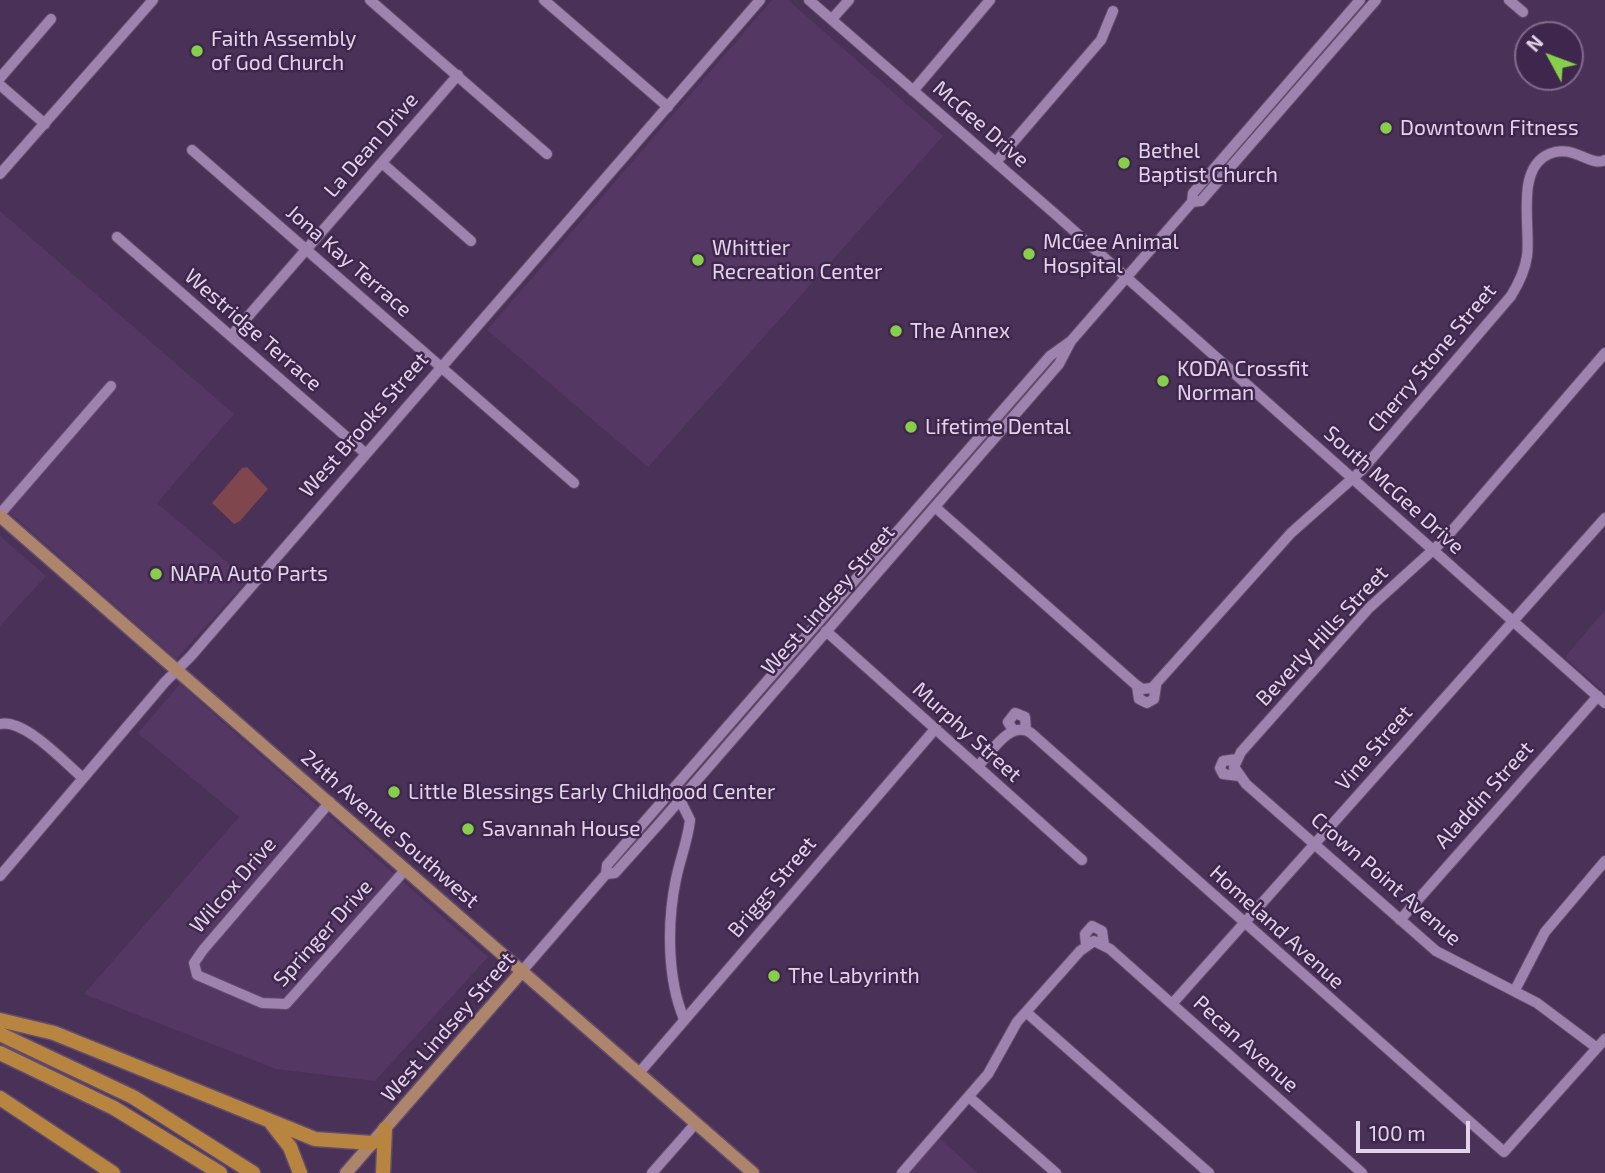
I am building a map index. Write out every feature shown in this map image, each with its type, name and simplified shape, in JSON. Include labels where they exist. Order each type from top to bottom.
[{"type":"highway","points":[[0,1020],[54,1033],[324,1141],[372,1143]]},
{"type":"highway","points":[[0,1034],[133,1097],[253,1173]]},
{"type":"highway","points":[[0,1053],[103,1102],[220,1173]]},
{"type":"highway","points":[[0,1098],[113,1173]]},
{"type":"highway","points":[[269,1121],[290,1147],[300,1173]]},
{"type":"highway","points":[[383,1173],[385,1129]]},
{"type":"main road","name":"24th Avenue Southwest","points":[[0,515],[753,1173]]},
{"type":"main road","name":"West Lindsey Street","points":[[346,1173],[523,970]]},
{"type":"street","points":[[0,174],[153,0]]},
{"type":"street","points":[[370,0],[547,155]]},
{"type":"street","points":[[544,0],[668,107]]},
{"type":"street","name":"West Brooks Street","points":[[0,876],[760,0]]},
{"type":"street","name":"McGee Drive","points":[[809,0],[1126,277]]},
{"type":"street","points":[[832,19],[849,0]]},
{"type":"street","points":[[913,90],[990,0]]},
{"type":"street","name":"West Lindsey Street","points":[[606,874],[615,873],[659,824],[999,433],[1065,356],[1071,341],[1192,202],[1193,192],[1360,0]]},
{"type":"street","name":"West Lindsey Street","points":[[1192,202],[1201,201],[1376,0]]},
{"type":"street","points":[[1509,0],[1523,12]]},
{"type":"street","points":[[996,162],[1101,40],[1113,11]]},
{"type":"street","points":[[0,78],[51,19]]},
{"type":"street","name":"La Dean Drive","points":[[231,336],[457,75]]},
{"type":"street","points":[[0,85],[45,124]]},
{"type":"street","name":"Jona Kay Terrace","points":[[192,150],[574,484]]},
{"type":"street","name":"Cherry Stone Street","points":[[935,507],[1137,686],[1139,699],[1147,703],[1154,699],[1152,687],[1291,533],[1362,470],[1515,290],[1525,265],[1529,182],[1538,163],[1549,154],[1567,150],[1604,165]]},
{"type":"street","points":[[382,163],[471,241]]},
{"type":"street","name":"Westridge Terrace","points":[[117,237],[365,453]]},
{"type":"street","name":"South McGee Drive","points":[[1126,277],[1601,699]]},
{"type":"street","name":"West Lindsey Street","points":[[523,970],[606,874],[607,865],[649,816],[1057,349],[1071,341]]},
{"type":"street","name":"Beverly Hills Street","points":[[1236,767],[1369,608],[1433,550],[1605,353]]},
{"type":"street","points":[[0,515],[111,386]]},
{"type":"street","points":[[990,425],[999,433]]},
{"type":"street","points":[[970,448],[979,456]]},
{"type":"street","name":"Vine Street","points":[[1172,1004],[1605,518]]},
{"type":"street","name":"Murphy Street","points":[[822,618],[829,628],[936,728],[1082,860]]},
{"type":"street","points":[[800,643],[809,651]]},
{"type":"street","name":"Aladdin Street","points":[[1400,920],[1601,699]]},
{"type":"street","name":"Homeland Avenue","points":[[978,766],[1013,730],[1008,722],[1014,713],[1025,717],[1026,730],[1504,1152],[1597,1048]]},
{"type":"street","points":[[0,724],[10,722],[23,728],[83,778]]},
{"type":"street","name":"Briggs Street","points":[[639,1073],[936,728]]},
{"type":"street","points":[[1013,730],[1026,730]]},
{"type":"street","name":"Crown Point Avenue","points":[[1236,767],[1314,844],[1449,960],[1515,990],[1564,1021],[1597,1048]]},
{"type":"street","points":[[672,790],[680,799],[690,821],[675,881],[672,929],[674,988],[684,1019]]},
{"type":"street","name":"Wilcox Drive","points":[[262,1003],[202,979],[195,972],[194,963],[330,802]]},
{"type":"street","points":[[649,816],[659,824]]},
{"type":"street","points":[[1515,990],[1545,932],[1605,861]]},
{"type":"street","name":"Springer Drive","points":[[262,1003],[280,1006],[290,1001],[406,869]]},
{"type":"street","name":"Pecan Avenue","points":[[1026,1012],[1095,944],[1172,1004],[1362,1173]]},
{"type":"street","points":[[902,1173],[988,1074],[1011,1031],[1026,1012],[1209,1173]]},
{"type":"street","points":[[1597,1048],[1605,1039]]},
{"type":"street","points":[[970,1097],[1056,1173]]},
{"type":"street","points":[[652,1173],[696,1123]]},
{"type":"shaded area","points":[[772,0],[788,0],[943,136],[648,467],[487,330]]},
{"type":"shaded area","points":[[0,211],[234,414],[157,503],[248,580],[176,659],[0,504]]},
{"type":"shaded area","points":[[247,467],[268,489],[240,521],[234,524],[212,503],[242,468]]},
{"type":"shaded area","points":[[0,536],[46,576],[0,626]]},
{"type":"shaded area","points":[[1605,610],[1605,693],[1565,657]]},
{"type":"shaded area","points":[[180,684],[488,957],[375,1081],[276,1069],[84,994],[239,817],[138,733]]},
{"type":"shaded area","points":[[937,1136],[978,1173],[905,1173]]},
{"type":"place","name":"Faith Assembly of God Church","points":[[197,51]]},
{"type":"place","name":"Downtown Fitness","points":[[1386,128]]},
{"type":"place","name":"Bethel Baptist Church","points":[[1124,163]]},
{"type":"place","name":"McGee Animal Hospital","points":[[1029,254]]},
{"type":"place","name":"Whittier Recreation Center","points":[[698,260]]},
{"type":"place","name":"The Annex","points":[[896,331]]},
{"type":"place","name":"KODA Crossfit Norman","points":[[1163,381]]},
{"type":"place","name":"Lifetime Dental","points":[[911,427]]},
{"type":"place","name":"NAPA Auto Parts","points":[[156,574]]},
{"type":"place","name":"Little Blessings Early Childhood Center","points":[[394,792]]},
{"type":"place","name":"Savannah House","points":[[468,829]]},
{"type":"place","name":"The Labyrinth","points":[[774,976]]}]
